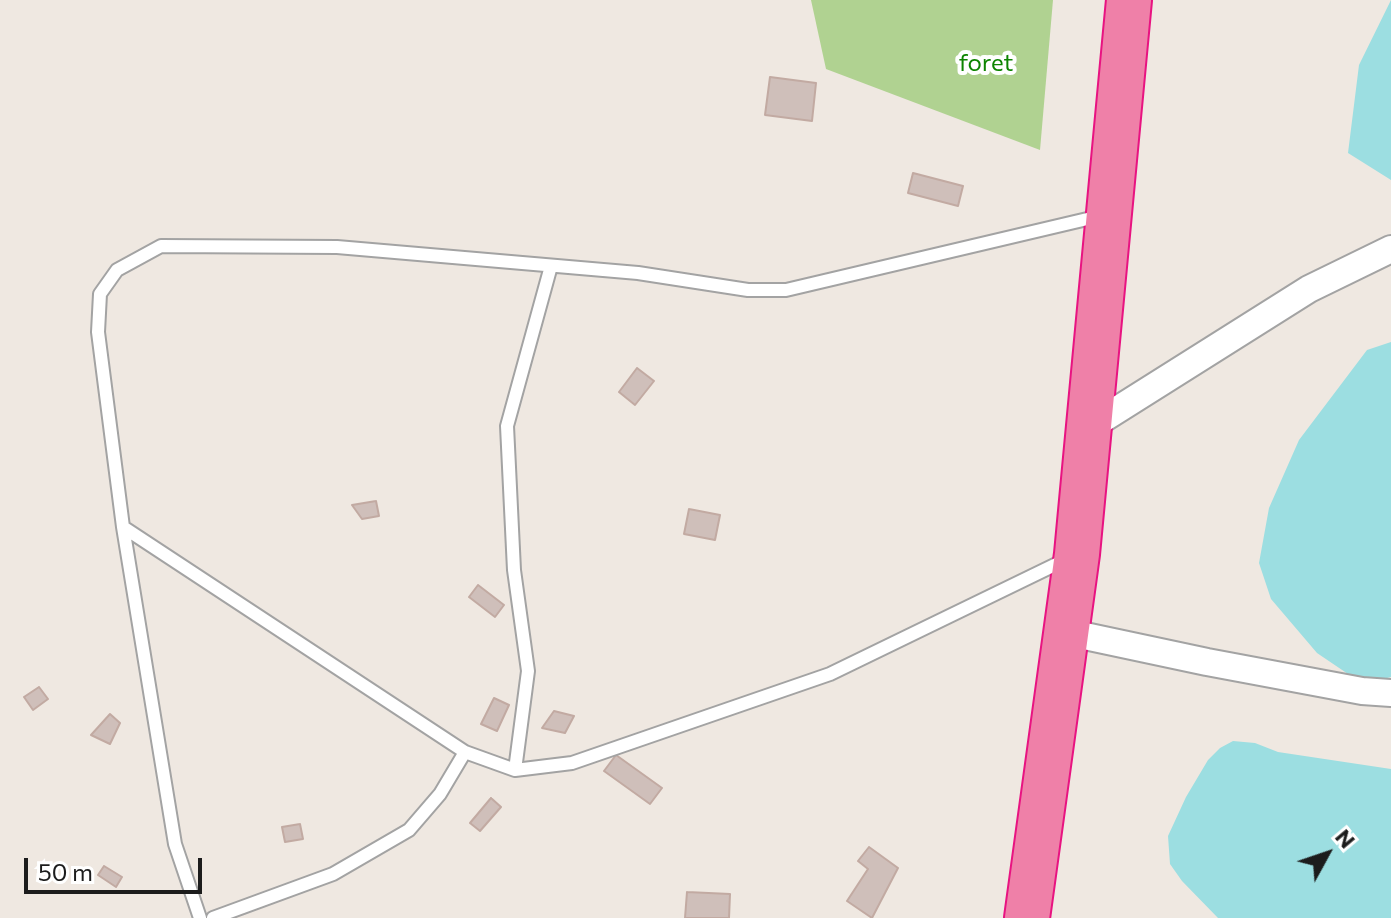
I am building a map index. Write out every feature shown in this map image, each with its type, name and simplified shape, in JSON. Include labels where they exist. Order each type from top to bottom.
[{"type":"highway","points":[[1027,918],[1077,554],[1129,0]]},
{"type":"street","points":[[1090,427],[1309,289],[1391,249]]},
{"type":"street","points":[[1066,632],[1223,665],[1362,691],[1391,693]]},
{"type":"lane","points":[[200,918],[175,844],[123,527],[98,332],[100,294],[117,270],[161,246],[337,247],[638,273],[748,290],[786,290],[1107,214]]},
{"type":"lane","points":[[515,770],[528,671],[514,570],[507,426],[551,266]]},
{"type":"lane","points":[[123,527],[465,752],[515,770],[572,763],[830,674],[1077,554]]},
{"type":"lane","points":[[213,918],[333,874],[409,830],[440,794],[465,752]]},
{"type":"green space","name":"foret","points":[[811,0],[1053,0],[1040,150],[826,69]]},
{"type":"water","points":[[1391,0],[1391,180],[1348,153],[1359,65]]},
{"type":"water","points":[[1391,342],[1391,677],[1380,680],[1348,674],[1317,653],[1271,599],[1259,563],[1269,508],[1299,440],[1367,350]]},
{"type":"water","points":[[1233,741],[1255,743],[1278,752],[1391,769],[1391,918],[1218,918],[1182,881],[1170,864],[1168,836],[1208,760]]},
{"type":"building","points":[[770,77],[816,83],[812,121],[765,115]]},
{"type":"building","points":[[913,173],[963,186],[958,206],[908,193]]},
{"type":"building","points":[[637,368],[654,381],[635,405],[619,392]]},
{"type":"building","points":[[376,501],[379,516],[362,519],[352,505]]},
{"type":"building","points":[[689,509],[720,515],[715,540],[684,534]]},
{"type":"building","points":[[478,585],[504,605],[495,617],[469,597]]},
{"type":"building","points":[[39,687],[48,699],[33,710],[24,697]]},
{"type":"building","points":[[494,698],[509,705],[497,731],[481,724]]},
{"type":"building","points":[[554,711],[574,716],[565,733],[542,728]]},
{"type":"building","points":[[110,714],[120,723],[110,744],[91,735]]},
{"type":"building","points":[[616,755],[662,788],[650,804],[604,771]]},
{"type":"building","points":[[491,798],[501,807],[480,831],[470,823]]},
{"type":"building","points":[[300,824],[303,839],[285,842],[282,827]]},
{"type":"building","points":[[869,847],[898,868],[872,918],[847,901],[868,869],[858,861]]},
{"type":"building","points":[[104,866],[122,877],[116,887],[98,875]]},
{"type":"building","points":[[687,892],[730,894],[729,918],[685,918]]}]
